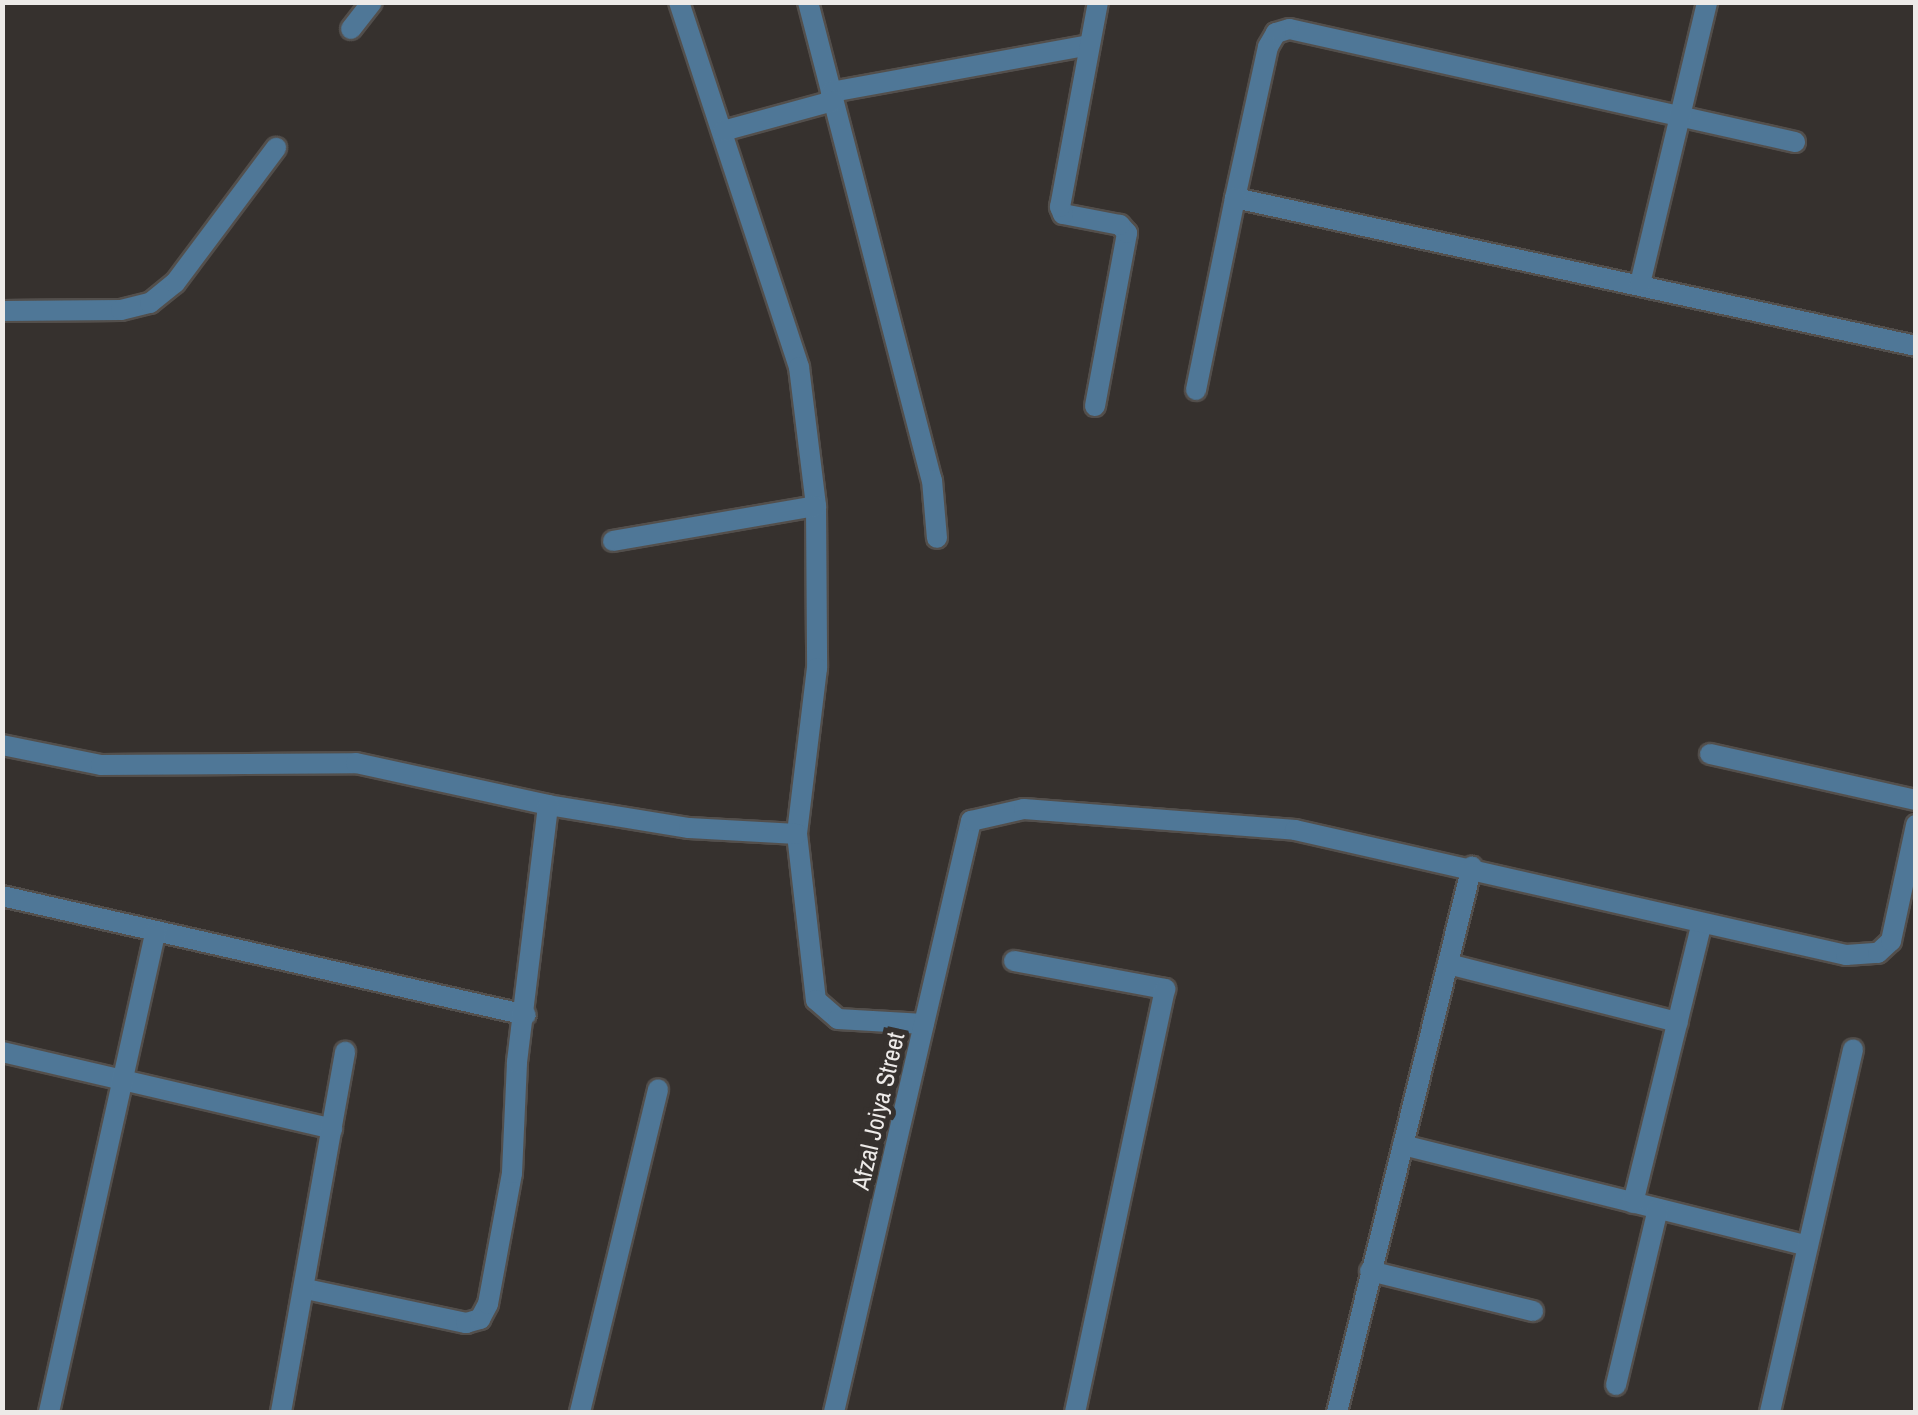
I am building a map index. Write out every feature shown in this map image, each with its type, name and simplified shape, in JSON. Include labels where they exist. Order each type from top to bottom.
[{"type":"street","points":[[351,30],[372,2]]},
{"type":"street","points":[[679,2],[799,366],[816,506],[817,668],[797,834],[816,1000],[838,1019],[924,1024]]},
{"type":"street","points":[[808,2],[932,480],[937,538]]},
{"type":"street","points":[[1095,406],[1126,232],[1120,225],[1060,211],[1098,2]]},
{"type":"street","points":[[1640,284],[1706,2]]},
{"type":"street","points":[[1196,390],[1268,47],[1276,34],[1289,29],[1795,142]]},
{"type":"street","points":[[723,131],[832,96],[1089,45]]},
{"type":"street","points":[[2,310],[121,310],[150,303],[175,283],[276,148]]},
{"type":"street","points":[[1235,198],[1916,346]]},
{"type":"street","points":[[613,541],[816,506]]},
{"type":"street","points":[[2,745],[101,766],[356,763],[548,805],[689,828],[797,834]]},
{"type":"street","points":[[1710,754],[1916,800]]},
{"type":"street","points":[[306,1289],[466,1323],[480,1319],[512,1173],[548,805]]},
{"type":"street","name":"Afzal Joiya Street","points":[[834,1412],[971,820],[1024,809],[1131,813],[1295,830],[1472,866]]},
{"type":"street","points":[[1337,1412],[1472,866],[1846,955],[1878,953],[1891,942],[1916,825]]},
{"type":"street","points":[[2,896],[526,1016]]},
{"type":"street","points":[[1634,1203],[1702,923]]},
{"type":"street","points":[[50,1412],[155,932]]},
{"type":"street","points":[[1014,961],[1165,989],[1075,1412]]},
{"type":"street","points":[[1448,964],[1678,1022]]},
{"type":"street","points":[[1770,1412],[1853,1050]]},
{"type":"street","points":[[2,1052],[332,1129]]},
{"type":"street","points":[[281,1412],[306,1289],[345,1052]]},
{"type":"street","points":[[580,1412],[658,1088]]},
{"type":"street","points":[[1403,1145],[1808,1246]]},
{"type":"street","points":[[1616,1385],[1658,1209]]},
{"type":"street","points":[[1370,1271],[1533,1311]]}]
